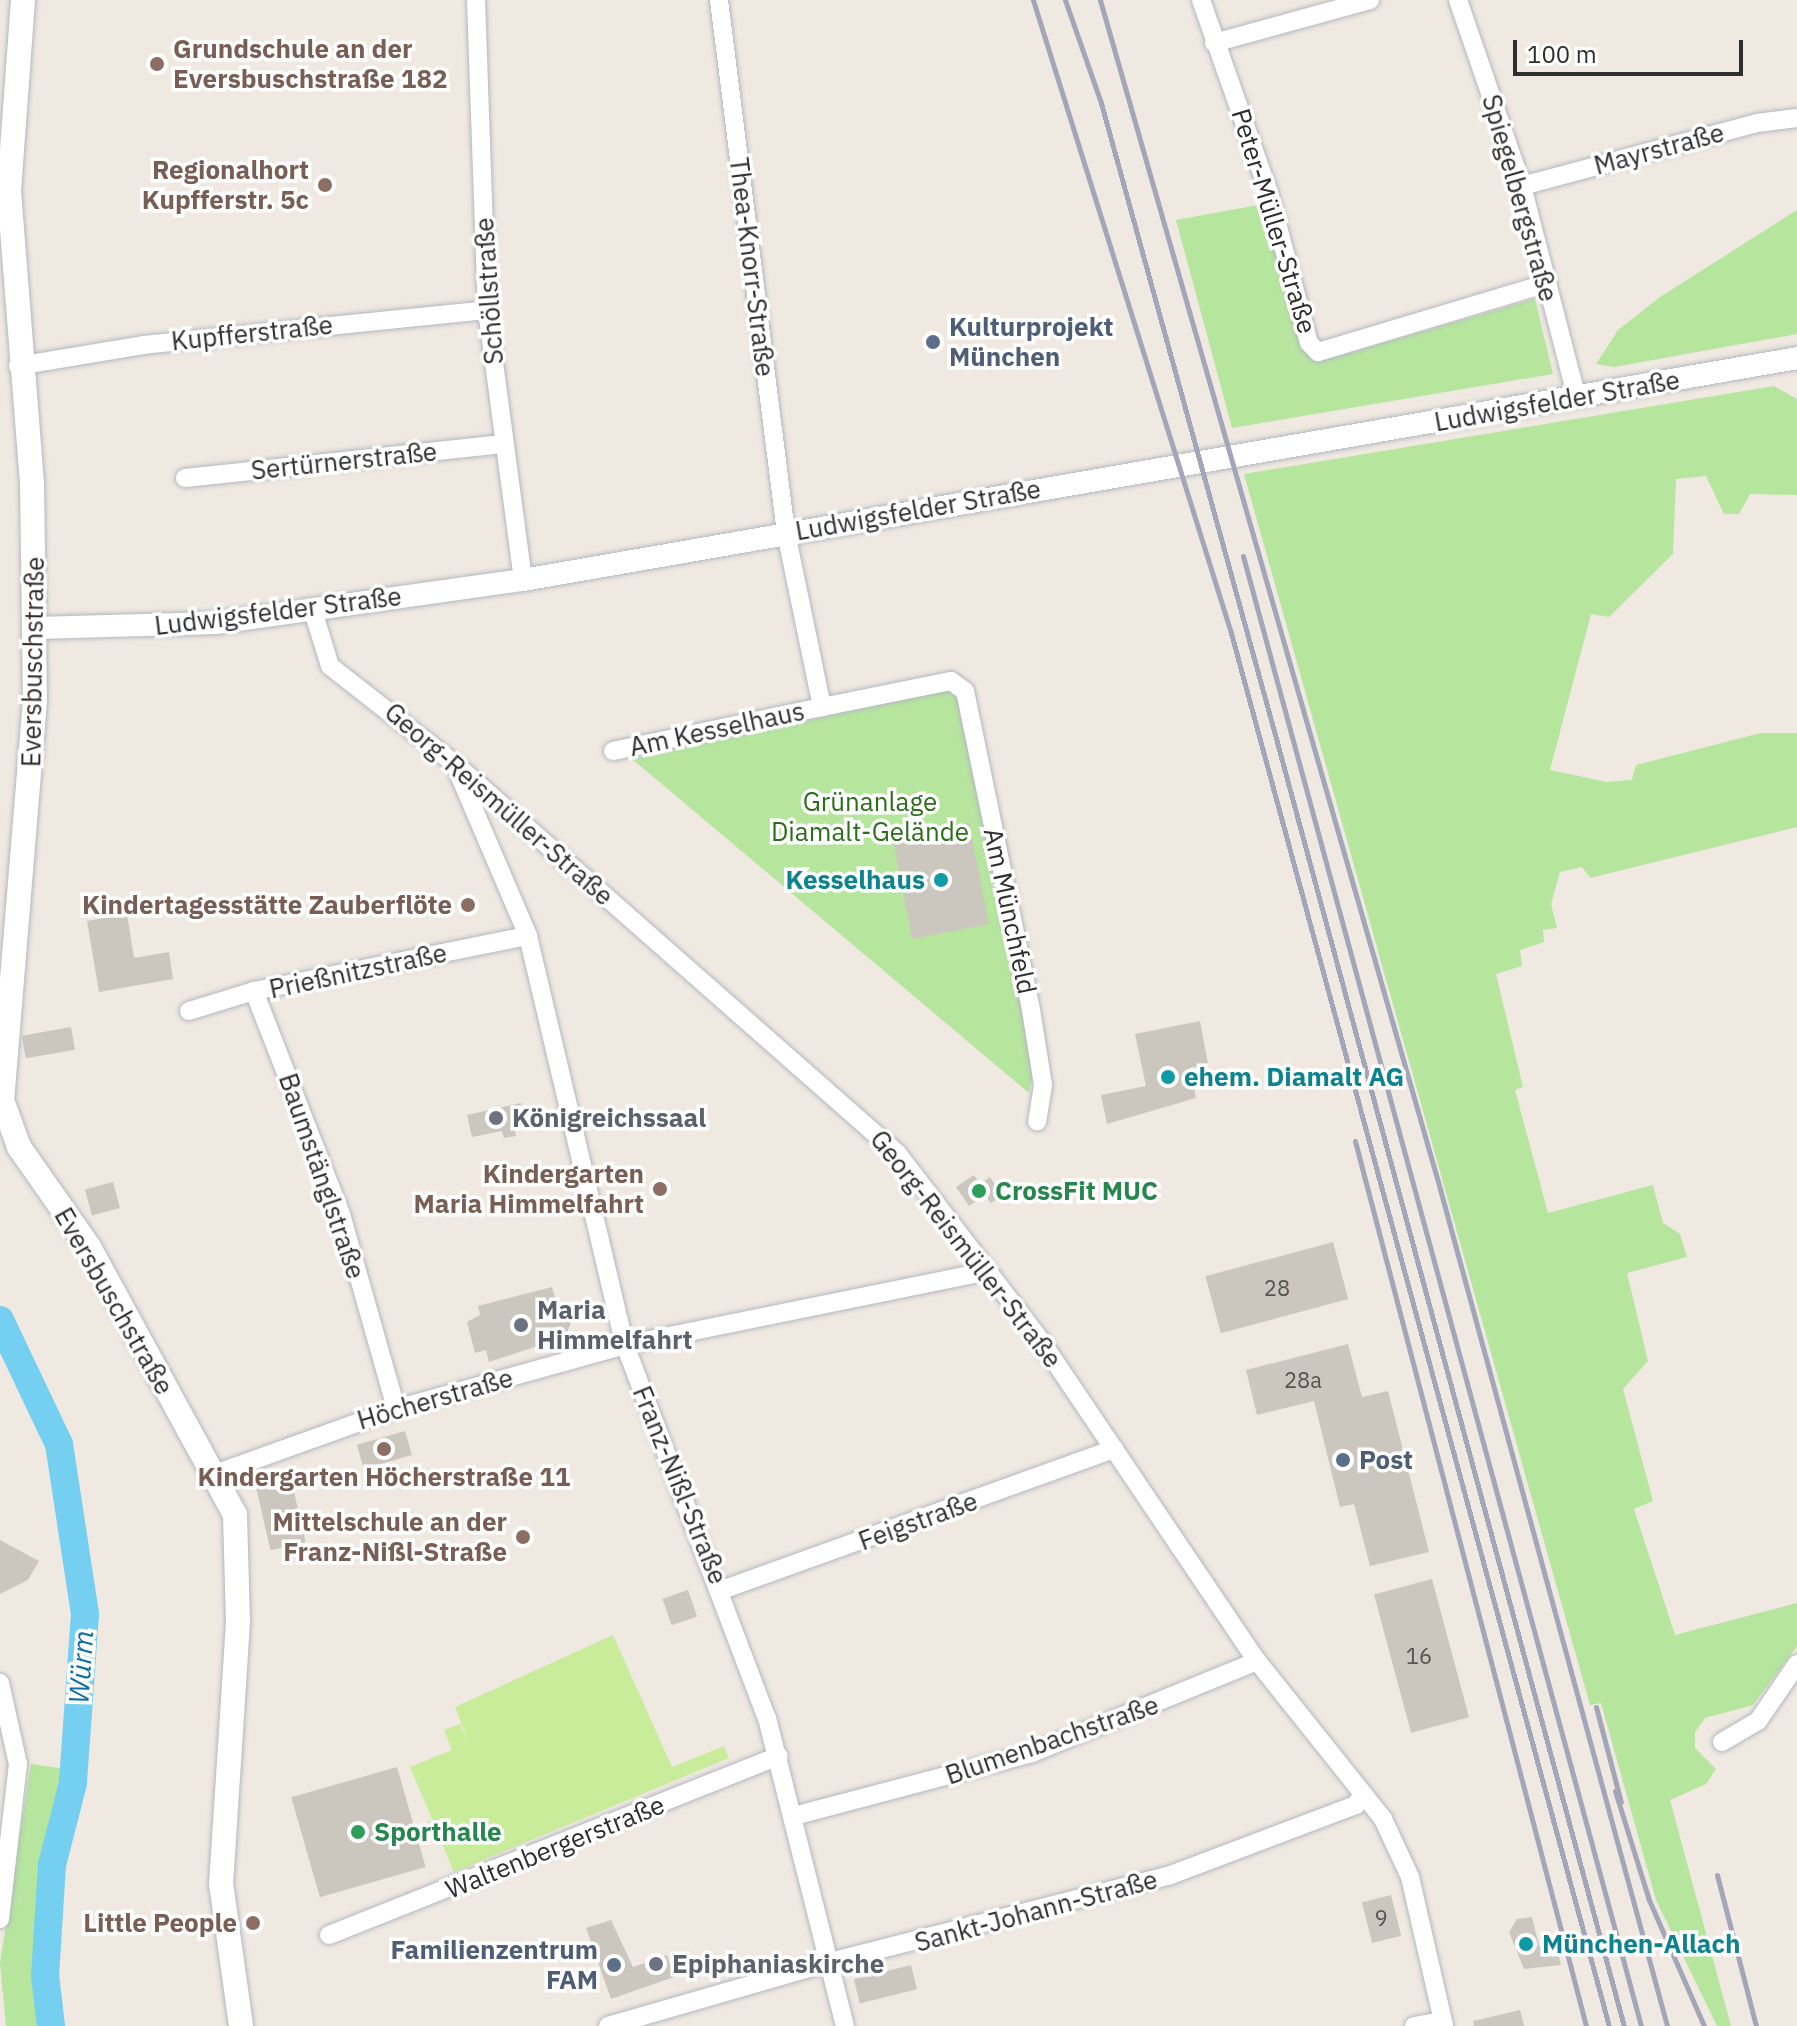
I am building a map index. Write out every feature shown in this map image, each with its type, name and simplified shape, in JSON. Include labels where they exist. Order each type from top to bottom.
[{"type":"main road","name":"Eversbuschstraße","points":[[23,0],[6,131],[5,267],[32,484],[36,628],[32,751],[3,1045],[3,1117],[19,1147],[89,1247],[215,1474],[239,1537],[221,1883],[241,2026]]},
{"type":"street","name":"Schöllstraße","points":[[476,0],[487,310],[523,580]]},
{"type":"street","name":"Thea-Knorr-Straße","points":[[719,0],[786,533]]},
{"type":"street","name":"Peter-Müller-Straße","points":[[1201,0],[1214,43],[1243,113],[1309,343],[1318,352],[1544,284]]},
{"type":"street","points":[[1214,43],[1370,0]]},
{"type":"street","name":"Spiegelbergstraße","points":[[1458,0],[1522,186],[1544,284],[1577,398]]},
{"type":"street","name":"Mayrstraße","points":[[1522,186],[1757,123],[1797,118]]},
{"type":"street","name":"Kupfferstraße","points":[[18,366],[143,345],[487,310]]},
{"type":"street","name":"Ludwigsfelder Straße","points":[[36,628],[216,623],[523,580],[1797,358]]},
{"type":"street","name":"Sertürnerstraße","points":[[185,478],[503,444]]},
{"type":"street","points":[[786,533],[822,707]]},
{"type":"street","name":"Georg-Reismüller-Straße","points":[[313,611],[330,666],[455,764],[866,1122],[989,1271],[1257,1661],[1399,1844],[1444,2023]]},
{"type":"street","name":"Am Münchfeld","points":[[822,707],[951,681],[965,691],[1031,1010],[1043,1085],[1037,1122]]},
{"type":"street","name":"Am Kesselhaus","points":[[613,751],[822,707]]},
{"type":"street","name":"Franz-Nißl-Straße","points":[[455,764],[528,936],[625,1345],[722,1590],[779,1756],[826,1963],[845,2026]]},
{"type":"street","name":"Prießnitzstraße","points":[[189,1011],[254,991],[528,936]]},
{"type":"street","name":"Baumstänglstraße","points":[[254,991],[341,1214],[396,1409]]},
{"type":"street","name":"Höcherstraße","points":[[215,1474],[396,1409],[625,1345],[989,1271]]},
{"type":"street","name":"Feigstraße","points":[[722,1590],[1114,1449]]},
{"type":"street","name":"Blumenbachstraße","points":[[794,1816],[1032,1753],[1257,1661]]},
{"type":"street","points":[[1722,1742],[1758,1721],[1797,1664]]},
{"type":"street","points":[[0,1683],[18,1764],[0,1919]]},
{"type":"street","name":"Waltenbergerstraße","points":[[329,1935],[779,1756]]},
{"type":"street","name":"Sankt-Johann-Straße","points":[[615,2025],[826,1963],[1168,1876],[1356,1805],[1361,1796]]},
{"type":"street","points":[[1414,2026],[1444,2023]]},
{"type":"green space","points":[[1264,204],[1307,351],[1325,360],[1535,299],[1553,374],[1232,428],[1176,220]]},
{"type":"green space","points":[[1797,210],[1797,334],[1614,367],[1596,364],[1618,330],[1660,297]]},
{"type":"green space","points":[[1774,386],[1797,399],[1797,495],[1750,494],[1739,514],[1724,514],[1706,476],[1676,479],[1673,554],[1609,617],[1591,614],[1550,770],[1607,782],[1632,780],[1636,765],[1761,733],[1797,733],[1797,827],[1590,878],[1582,867],[1560,872],[1551,904],[1557,928],[1543,930],[1544,942],[1520,950],[1522,966],[1496,974],[1523,1087],[1515,1090],[1548,1213],[1653,1185],[1663,1223],[1680,1234],[1687,1257],[1627,1273],[1648,1361],[1623,1389],[1653,1501],[1634,1509],[1675,1635],[1797,1603],[1797,1646],[1753,1705],[1705,1718],[1695,1732],[1695,1748],[1716,1769],[1706,1784],[1670,1800],[1731,2026],[1717,2026],[1656,1900],[1601,1703],[1590,1705],[1244,474]]},
{"type":"green space","name":"Grünanlage Diamalt-Gelände","points":[[948,690],[961,703],[1034,1070],[1029,1093],[632,759]]},
{"type":"green space","points":[[613,1635],[672,1767],[724,1746],[729,1758],[454,1872],[439,1836],[430,1837],[424,1825],[432,1819],[410,1767],[452,1750],[444,1730],[460,1724],[469,1743],[455,1707]]},
{"type":"green space","points":[[31,1764],[66,1769],[43,1879],[36,1979],[42,2026],[6,2026],[0,1963]]},
{"type":"building","name":"Kesselhaus","points":[[969,822],[989,924],[912,939],[892,837]]},
{"type":"building","points":[[127,914],[134,958],[169,952],[173,979],[99,992],[87,921]]},
{"type":"building","name":"ehem. Diamalt AG","points":[[1200,1021],[1208,1064],[1190,1068],[1196,1098],[1107,1124],[1101,1095],[1146,1086],[1135,1034]]},
{"type":"building","points":[[71,1027],[75,1050],[26,1058],[22,1036]]},
{"type":"building","name":"Königreichssaal","points":[[521,1103],[525,1121],[513,1124],[516,1136],[504,1138],[502,1131],[472,1137],[467,1115]]},
{"type":"building","name":"CrossFit MUC","points":[[974,1175],[980,1184],[990,1177],[1002,1196],[991,1203],[985,1195],[969,1206],[956,1187]]},
{"type":"building","points":[[113,1182],[120,1208],[92,1216],[85,1190]]},
{"type":"building","points":[[1333,1242],[1348,1299],[1221,1333],[1205,1276]]},
{"type":"building","name":"Maria Himmelfahrt","points":[[552,1287],[556,1301],[576,1310],[565,1337],[489,1362],[486,1350],[475,1353],[467,1322],[480,1315],[478,1306]]},
{"type":"building","points":[[1348,1344],[1362,1397],[1388,1391],[1429,1552],[1370,1566],[1354,1504],[1340,1507],[1314,1401],[1257,1415],[1246,1370]]},
{"type":"building","points":[[405,1431],[412,1455],[364,1469],[357,1445]]},
{"type":"building","points":[[289,1470],[306,1542],[271,1550],[254,1478]]},
{"type":"building","points":[[0,1540],[39,1561],[28,1580],[0,1594]]},
{"type":"building","points":[[1432,1579],[1469,1717],[1411,1733],[1374,1595]]},
{"type":"building","points":[[688,1590],[697,1616],[672,1625],[662,1599]]},
{"type":"building","name":"Sporthalle","points":[[397,1767],[426,1867],[320,1897],[291,1797]]},
{"type":"building","points":[[1391,1895],[1401,1936],[1372,1943],[1362,1902]]},
{"type":"building","name":"München-Allach","points":[[1532,1917],[1539,1946],[1555,1941],[1561,1965],[1524,1969],[1509,1932],[1517,1919]]},
{"type":"building","name":"Epiphaniaskirche","points":[[611,1920],[633,1967],[667,1955],[674,1977],[611,1999],[586,1928]]},
{"type":"building","points":[[911,1965],[917,1989],[860,2004],[854,1979]]},
{"type":"building","points":[[1520,2010],[1524,2026],[1474,2026],[1473,2021]]},
{"type":"waterway","name":"Würm","points":[[0,1320],[59,1444],[85,1614],[73,1783],[52,1865],[45,1975],[51,2026]]},
{"type":"railway","points":[[1033,0],[1231,633],[1609,2026]]},
{"type":"railway","points":[[1065,0],[1101,103],[1624,2026]]},
{"type":"railway","points":[[1100,0],[1437,1178],[1667,2026]]},
{"type":"railway","points":[[1243,556],[1641,2026]]},
{"type":"railway","points":[[1355,1141],[1586,2026]]},
{"type":"railway","points":[[1596,1707],[1621,1802]]},
{"type":"railway","points":[[1615,1791],[1649,1900],[1704,2026]]},
{"type":"railway","points":[[1717,1875],[1756,2026]]},
{"type":"place","name":"Grundschule an der Eversbuschstraße 182","points":[[157,64]]},
{"type":"place","name":"Regionalhort Kupfferstr. 5c","points":[[325,185]]},
{"type":"place","name":"Kulturprojekt München","points":[[933,342]]},
{"type":"place","name":"Kesselhaus","points":[[941,880]]},
{"type":"place","name":"Kindertagesstätte Zauberflöte","points":[[468,905]]},
{"type":"place","name":"ehem. Diamalt AG","points":[[1168,1077]]},
{"type":"place","name":"Königreichssaal","points":[[496,1118]]},
{"type":"place","name":"Kindergarten Maria Himmelfahrt","points":[[660,1189]]},
{"type":"place","name":"CrossFit MUC","points":[[979,1191]]},
{"type":"place","name":"Maria Himmelfahrt","points":[[521,1325]]},
{"type":"place","name":"Kindergarten Höcherstraße 11","points":[[384,1449]]},
{"type":"place","name":"Post","points":[[1343,1460]]},
{"type":"place","name":"Mittelschule an der Franz-Nißl-Straße","points":[[523,1537]]},
{"type":"place","name":"Sporthalle","points":[[358,1832]]},
{"type":"place","name":"Little People","points":[[253,1923]]},
{"type":"place","name":"München-Allach","points":[[1526,1944]]},
{"type":"place","name":"Epiphaniaskirche","points":[[656,1964]]},
{"type":"place","name":"Familienzentrum FAM","points":[[614,1965]]}]
